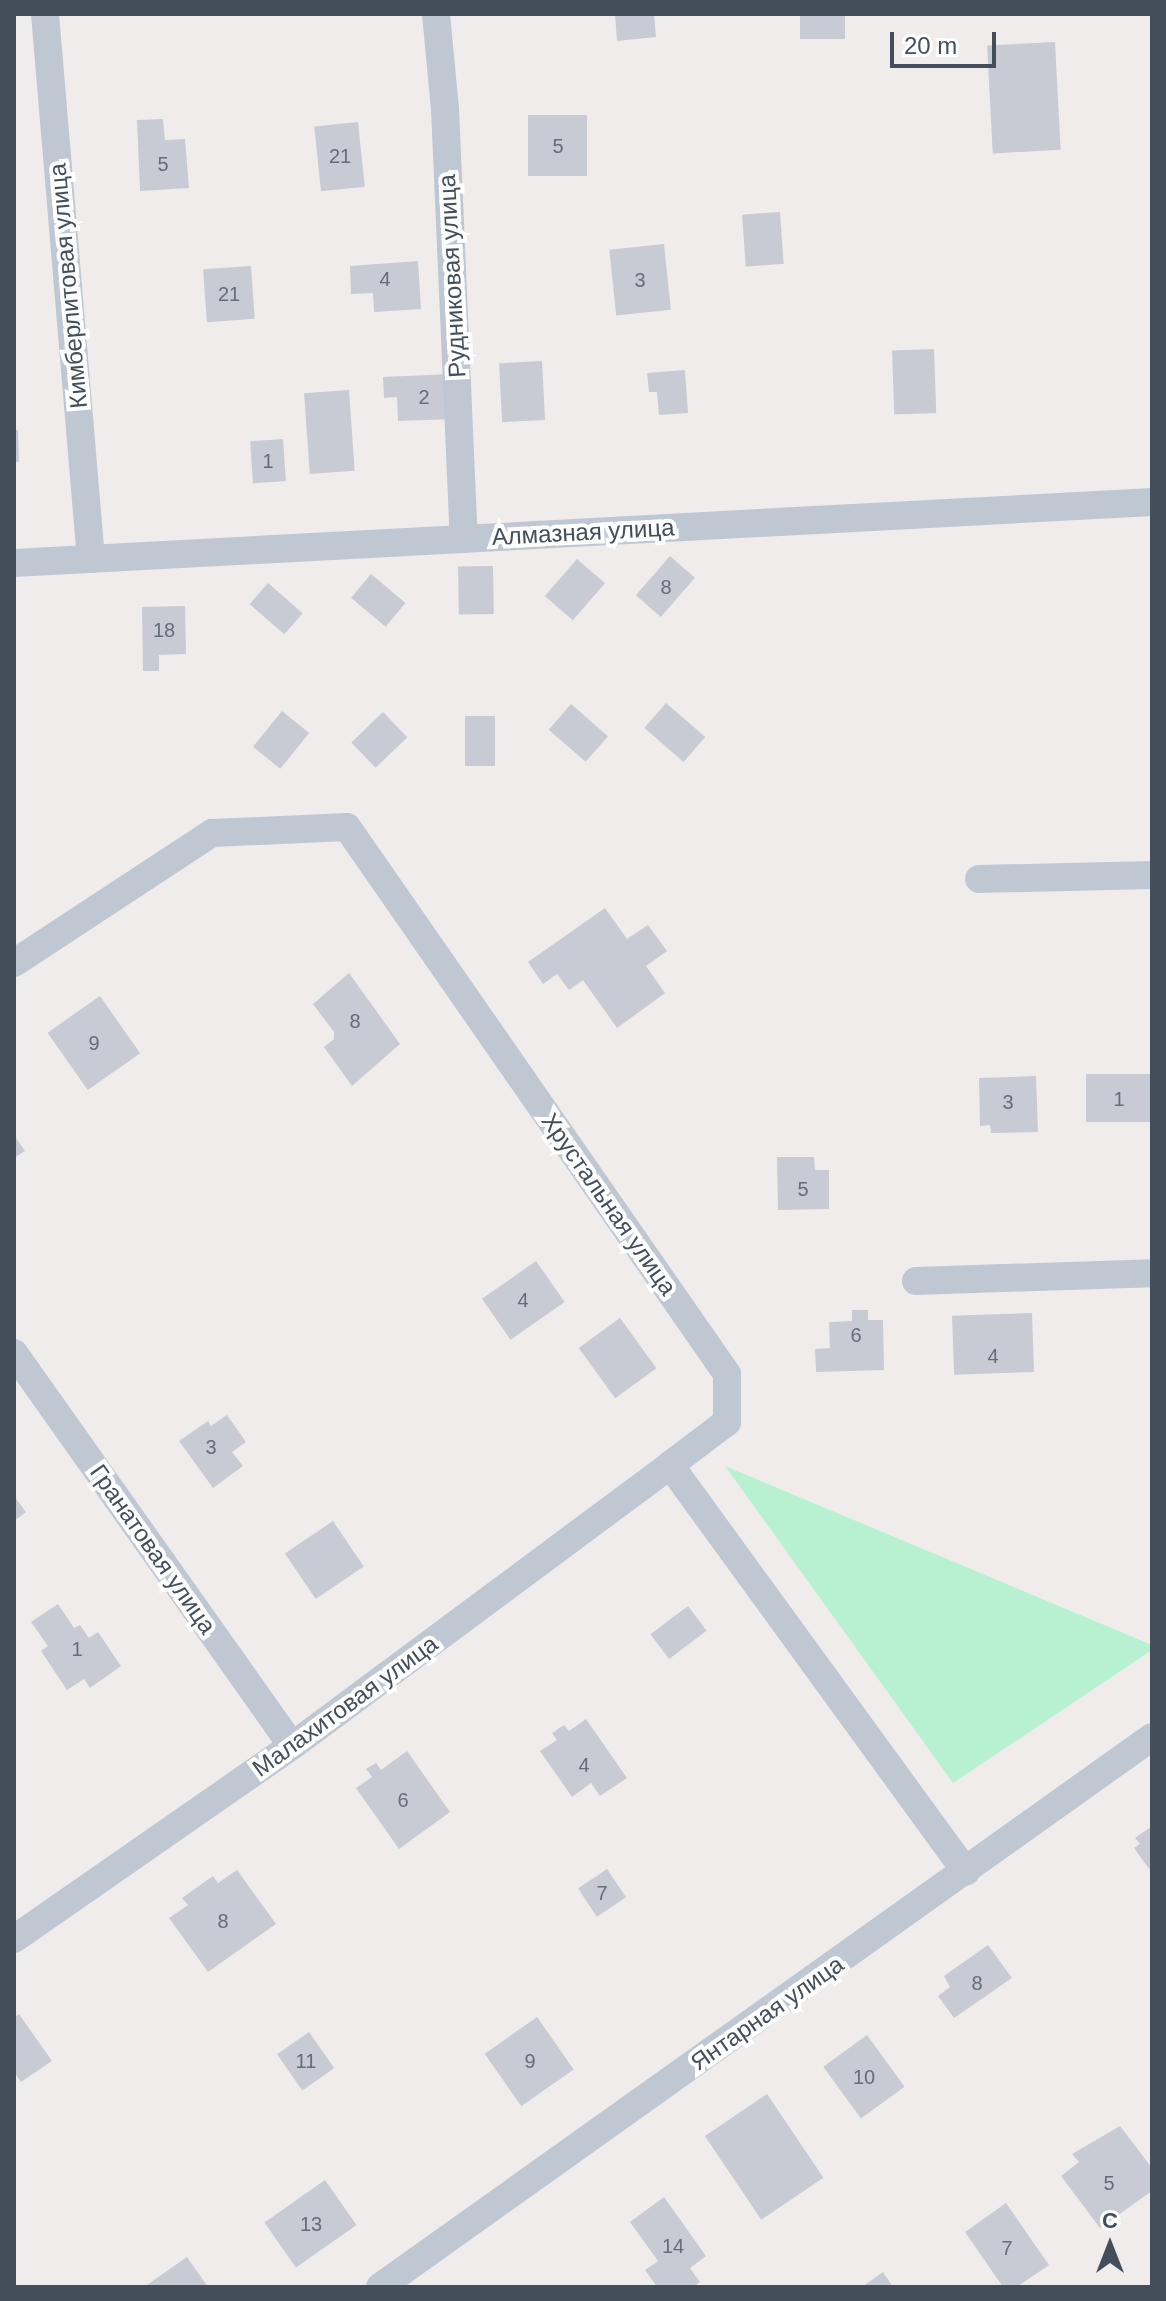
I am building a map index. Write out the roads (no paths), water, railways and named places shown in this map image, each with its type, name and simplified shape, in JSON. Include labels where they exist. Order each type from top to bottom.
[{"type":"street","name":"Кимберлитовая улица","points":[[45,14],[91,559]]},
{"type":"street","name":"Рудниковая улица","points":[[436,14],[445,109],[464,539]]},
{"type":"street","name":"Алмазная улица","points":[[14,563],[1152,502]]},
{"type":"street","name":"Хрустальная улица","points":[[14,963],[212,833],[347,827],[727,1374],[727,1422],[670,1465]]},
{"type":"street","points":[[979,879],[1152,875]]},
{"type":"street","points":[[916,1281],[1152,1273]]},
{"type":"street","name":"Гранатовая улица","points":[[14,1353],[292,1746]]},
{"type":"street","points":[[670,1465],[966,1872]]},
{"type":"street","name":"Малахитовая улица","points":[[14,1939],[292,1746],[670,1465]]},
{"type":"street","name":"Янтарная улица","points":[[380,2287],[1152,1737]]}]
